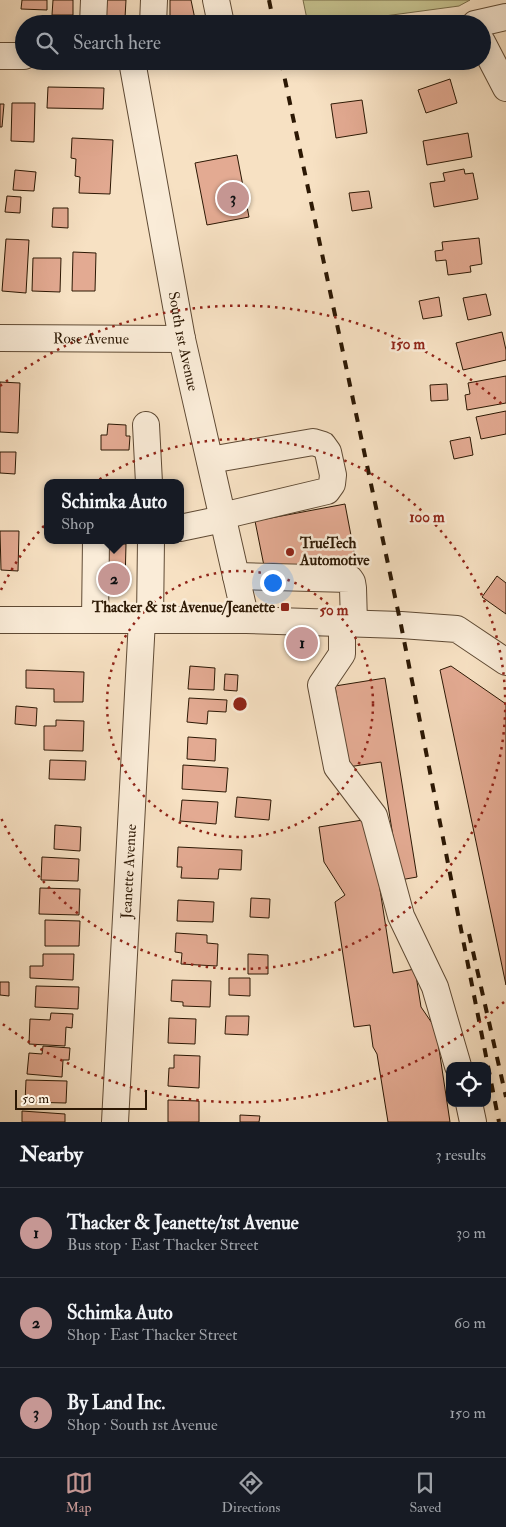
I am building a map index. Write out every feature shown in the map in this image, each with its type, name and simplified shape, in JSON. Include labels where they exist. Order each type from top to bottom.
[{"type":"street","points":[[93,15],[94,0]]},
{"type":"street","points":[[153,15],[154,0]]},
{"type":"street","points":[[216,0],[219,15]]},
{"type":"street","points":[[491,20],[506,17]]},
{"type":"street","points":[[0,56],[15,56]]},
{"type":"street","points":[[491,59],[506,88]]},
{"type":"street","name":"South 1st Avenue","points":[[134,70],[182,339],[246,620]]},
{"type":"street","name":"Rose Avenue","points":[[0,338],[182,339]]},
{"type":"street","points":[[146,425],[149,479]]},
{"type":"street","points":[[184,527],[327,491],[332,484],[333,475],[328,452],[323,446],[313,442],[210,460]]},
{"type":"street","points":[[95,620],[96,544]]},
{"type":"street","name":"Jeanette Avenue","points":[[115,1122],[152,544]]},
{"type":"street","points":[[236,576],[350,579],[353,588],[342,654],[321,685],[337,767],[374,816],[401,916],[435,987],[457,1062]]},
{"type":"street","points":[[0,620],[246,620],[457,629],[506,662]]},
{"type":"street","points":[[470,1107],[473,1122]]},
{"type":"shaded area","points":[[303,0],[470,0],[459,6],[392,15],[306,15]]},
{"type":"building","points":[[22,0],[47,0],[47,10],[21,9]]},
{"type":"building","points":[[53,0],[73,0],[73,15],[52,15]]},
{"type":"building","points":[[107,0],[126,0],[125,15],[106,15]]},
{"type":"building","points":[[170,0],[191,0],[194,15],[170,15]]},
{"type":"building","points":[[450,79],[457,103],[426,113],[418,90]]},
{"type":"building","points":[[48,87],[104,88],[103,109],[47,108]]},
{"type":"building","points":[[362,100],[367,133],[336,138],[331,104]]},
{"type":"building","points":[[12,103],[35,103],[34,142],[11,141]]},
{"type":"building","points":[[0,104],[4,104],[2,127],[0,127]]},
{"type":"building","points":[[468,133],[472,157],[427,165],[423,141]]},
{"type":"building","points":[[72,138],[113,140],[110,194],[79,193],[80,177],[75,176],[76,159],[71,158]]},
{"type":"building","points":[[237,155],[249,217],[207,225],[195,163]]},
{"type":"building","points":[[464,169],[465,174],[473,173],[478,199],[434,207],[430,183],[445,181],[443,173]]},
{"type":"building","points":[[15,170],[36,172],[34,191],[13,190]]},
{"type":"building","points":[[369,191],[372,208],[352,211],[349,193]]},
{"type":"building","points":[[7,196],[21,197],[20,213],[5,212]]},
{"type":"building","points":[[53,208],[68,208],[68,228],[52,227]]},
{"type":"building","points":[[479,238],[482,264],[470,266],[471,272],[448,275],[446,260],[436,261],[435,251],[443,250],[442,242]]},
{"type":"building","points":[[6,239],[29,240],[26,293],[2,291]]},
{"type":"building","points":[[73,252],[96,253],[95,291],[72,291]]},
{"type":"building","points":[[33,258],[61,258],[60,292],[32,291]]},
{"type":"building","points":[[486,294],[491,315],[468,320],[463,298]]},
{"type":"building","points":[[439,297],[442,316],[423,319],[419,301]]},
{"type":"building","points":[[502,332],[506,360],[463,370],[456,343]]},
{"type":"building","points":[[506,376],[506,403],[467,410],[465,395],[470,394],[468,383]]},
{"type":"building","points":[[0,382],[20,383],[18,433],[0,432]]},
{"type":"building","points":[[447,384],[448,400],[431,401],[430,385]]},
{"type":"building","points":[[506,411],[506,434],[481,439],[476,417]]},
{"type":"building","points":[[108,424],[126,425],[126,436],[130,436],[129,450],[101,450],[101,435],[107,435]]},
{"type":"building","points":[[470,437],[473,455],[454,459],[450,441]]},
{"type":"building","points":[[0,452],[16,452],[15,474],[0,473]]},
{"type":"building","points":[[345,504],[357,567],[345,571],[265,571],[255,521]]},
{"type":"building","points":[[0,531],[19,531],[18,571],[1,570]]},
{"type":"building","points":[[105,544],[126,544],[125,584],[104,583]]},
{"type":"building","points":[[497,576],[506,583],[506,614],[482,597]]},
{"type":"building","points":[[190,666],[215,668],[214,690],[188,689]]},
{"type":"building","points":[[451,666],[506,704],[506,985],[440,670]]},
{"type":"building","points":[[26,670],[84,672],[83,702],[54,702],[54,689],[26,688]]},
{"type":"building","points":[[225,674],[238,675],[237,691],[224,690]]},
{"type":"building","points":[[385,678],[417,877],[400,880],[381,762],[348,767],[335,686]]},
{"type":"building","points":[[189,698],[227,700],[226,712],[208,711],[207,724],[187,722]]},
{"type":"building","points":[[16,706],[37,708],[36,726],[15,724]]},
{"type":"building","points":[[56,720],[84,721],[83,751],[44,750],[44,726],[56,726]]},
{"type":"building","points":[[188,737],[216,739],[215,761],[187,759]]},
{"type":"building","points":[[50,760],[86,761],[85,780],[49,779]]},
{"type":"building","points":[[183,765],[228,768],[226,792],[182,789]]},
{"type":"building","points":[[237,797],[271,800],[269,820],[235,817]]},
{"type":"building","points":[[182,800],[218,802],[216,824],[180,821]]},
{"type":"building","points":[[369,819],[393,973],[415,969],[421,1007],[436,1029],[446,1107],[448,1107],[450,1122],[388,1122],[377,1054],[373,1047],[370,1025],[354,1027],[335,902],[345,895],[324,862],[319,827]]},
{"type":"building","points":[[55,825],[81,827],[80,851],[54,849]]},
{"type":"building","points":[[178,847],[242,850],[241,870],[219,869],[218,879],[181,878],[182,867],[177,867]]},
{"type":"building","points":[[42,857],[79,859],[78,881],[41,880]]},
{"type":"building","points":[[40,888],[80,889],[79,915],[39,914]]},
{"type":"building","points":[[251,898],[270,899],[269,918],[250,917]]},
{"type":"building","points":[[178,900],[214,902],[213,922],[177,921]]},
{"type":"building","points":[[45,920],[80,921],[79,946],[45,946]]},
{"type":"building","points":[[176,933],[207,935],[207,943],[218,944],[217,966],[181,964],[182,953],[175,952]]},
{"type":"building","points":[[43,954],[74,954],[73,980],[30,978],[30,966],[43,966]]},
{"type":"building","points":[[248,954],[268,955],[268,974],[248,974]]},
{"type":"building","points":[[229,978],[250,978],[250,996],[229,995]]},
{"type":"building","points":[[172,980],[211,981],[210,1007],[183,1006],[183,1002],[171,1001]]},
{"type":"building","points":[[0,982],[9,982],[9,996],[0,995]]},
{"type":"building","points":[[36,986],[79,987],[78,1009],[35,1007]]},
{"type":"building","points":[[51,1013],[73,1014],[72,1028],[66,1027],[65,1046],[29,1044],[30,1019],[50,1020]]},
{"type":"building","points":[[226,1016],[249,1016],[248,1035],[225,1034]]},
{"type":"building","points":[[169,1018],[196,1019],[195,1044],[168,1043]]},
{"type":"building","points":[[43,1046],[70,1048],[69,1060],[63,1060],[62,1077],[27,1074],[29,1053],[42,1054]]},
{"type":"building","points":[[174,1055],[200,1056],[199,1088],[168,1086],[169,1068],[174,1068]]},
{"type":"building","points":[[26,1080],[67,1081],[66,1103],[25,1102]]},
{"type":"building","points":[[168,1100],[199,1101],[199,1122],[168,1122]]},
{"type":"building","points":[[22,1111],[65,1114],[65,1122],[22,1122]]},
{"type":"building","points":[[240,1115],[260,1116],[259,1122],[240,1122]]},
{"type":"railway","points":[[269,0],[272,15]]},
{"type":"railway","points":[[283,70],[401,625],[499,1122]]},
{"type":"railway","points":[[469,934],[506,1097]]},
{"type":"place","name":"By Land Inc.","points":[[233,198]]},
{"type":"place","name":"TrueTech Automotive","points":[[290,552]]},
{"type":"place","name":"Schimka Auto","points":[[114,579]]},
{"type":"place","name":"Thacker & 1st Avenue/Jeanette","points":[[285,607]]},
{"type":"place","name":"Thacker & Jeanette/1st Avenue","points":[[302,643]]}]
